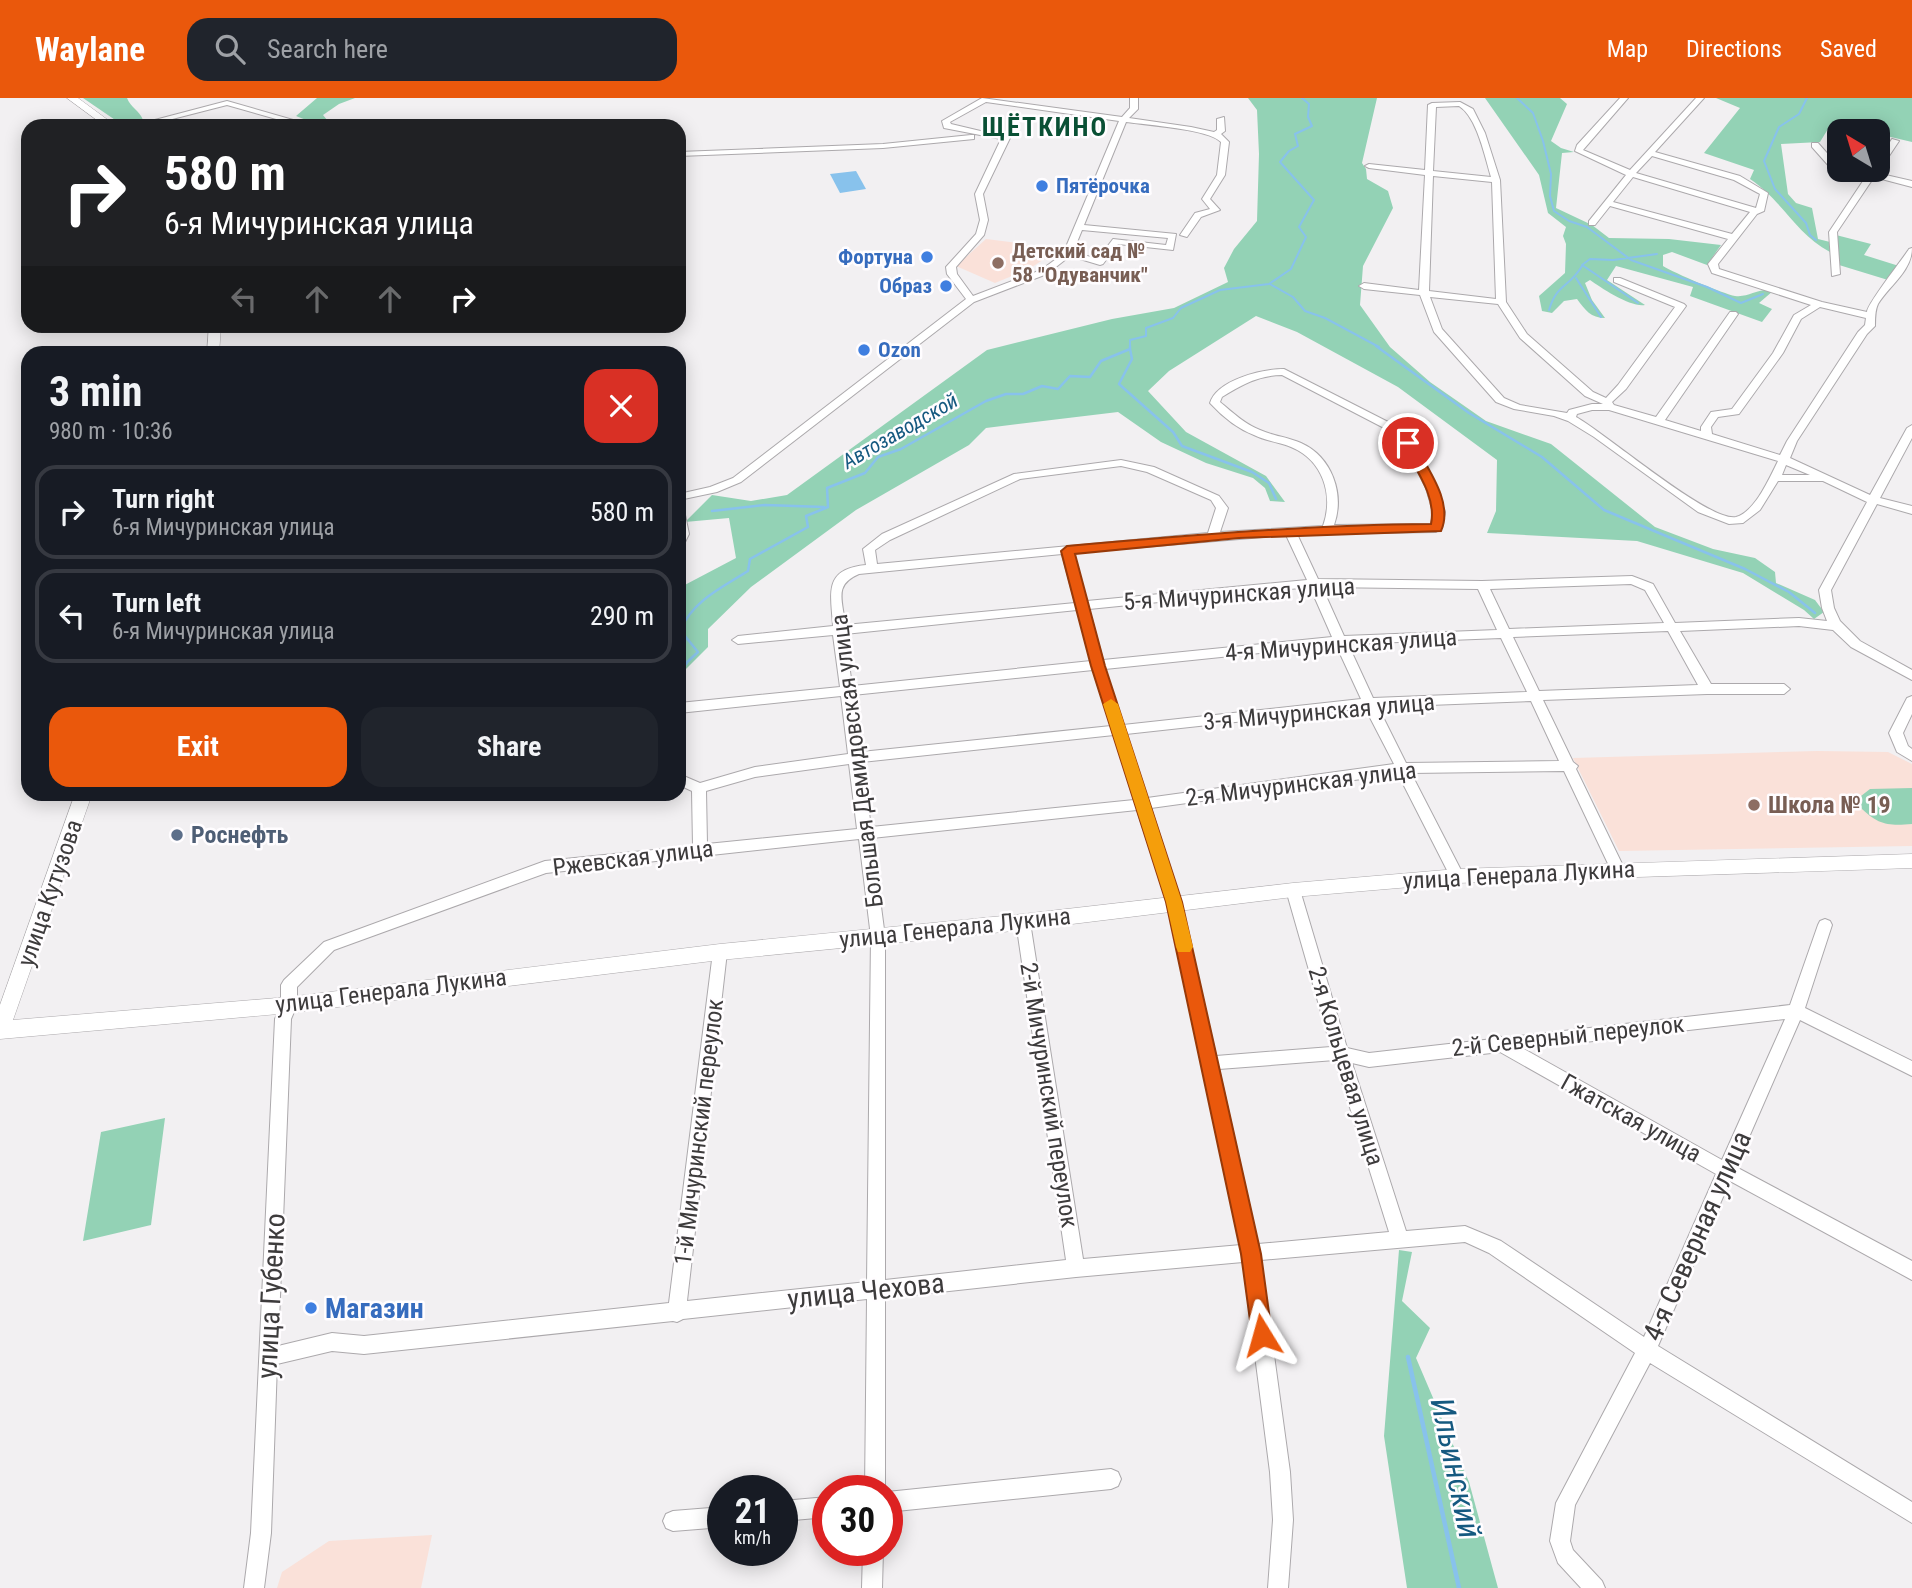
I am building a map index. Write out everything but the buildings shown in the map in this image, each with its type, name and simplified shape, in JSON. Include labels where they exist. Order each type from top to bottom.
[{"type":"main road","points":[[72,98],[101,119]]},
{"type":"main road","name":"улица Кутузова","points":[[0,1030],[29,955],[82,801]]},
{"type":"main road","name":"улица Генерала Лукина","points":[[0,1030],[289,1005],[720,952],[1023,922],[1293,890],[1457,876],[1912,861]]},
{"type":"street","points":[[164,119],[240,98]]},
{"type":"street","points":[[686,496],[713,490],[737,480],[971,300],[1044,272],[1068,253],[1123,120],[1135,109],[1134,98]]},
{"type":"street","points":[[1624,98],[1579,151],[1631,174],[1760,211],[1764,193],[1756,186],[1650,153]]},
{"type":"street","points":[[1592,223],[1631,174],[1700,98]]},
{"type":"street","points":[[941,140],[947,120],[986,99],[1215,135],[1225,142],[1222,174],[1206,199],[1216,210],[1198,215],[1184,234]]},
{"type":"street","points":[[227,103],[285,119]]},
{"type":"street","points":[[1912,251],[1872,306],[1870,326],[1863,332],[1806,419],[1783,459],[1774,478],[1753,511],[1739,521],[1722,519],[1696,506],[1570,418],[1511,407],[1500,400],[1437,330],[1424,292],[1433,103],[1460,104],[1469,109],[1481,133],[1496,180],[1502,302],[1523,336],[1589,394],[1658,422],[1783,459],[1872,500],[1912,510]]},
{"type":"street","points":[[1215,135],[1222,131],[1221,119]]},
{"type":"street","points":[[947,126],[957,130],[1003,136],[1006,140],[979,194],[984,220],[980,234],[951,267],[952,274],[971,300]]},
{"type":"street","points":[[686,154],[883,146],[989,134]]},
{"type":"street","points":[[1890,148],[1895,141]]},
{"type":"street","points":[[1815,145],[1827,158]]},
{"type":"street","points":[[1369,166],[1496,180]]},
{"type":"street","points":[[1890,176],[1912,184]]},
{"type":"street","points":[[1836,274],[1833,232],[1867,182]]},
{"type":"street","points":[[1608,203],[1735,238]]},
{"type":"street","points":[[1755,211],[1713,264],[1715,271],[1819,304],[1871,316]]},
{"type":"street","points":[[1068,253],[1100,262],[1116,241],[1170,248],[1173,236],[1081,227]]},
{"type":"street","points":[[1112,248],[1171,256]]},
{"type":"street","points":[[1570,418],[1573,412],[1609,404],[1681,306],[1617,280]]},
{"type":"street","points":[[1364,286],[1502,302]]},
{"type":"street","points":[[1707,436],[1706,426],[1715,414],[1735,412],[1752,390],[1791,332],[1797,317],[1819,304]]},
{"type":"street","points":[[1658,422],[1733,314]]},
{"type":"street","points":[[1213,536],[1222,508],[1215,498],[1150,469],[1121,463],[1018,476],[886,537],[869,549],[872,570],[1213,536],[1327,529],[1436,528],[1439,512],[1432,488],[1408,443],[1390,427],[1284,372],[1266,371],[1237,383],[1217,396],[1215,403],[1241,425],[1303,448],[1321,462],[1333,497],[1332,518],[1327,529]]},
{"type":"street","points":[[1912,428],[1825,590],[1828,607],[1837,626],[1850,643],[1912,676]]},
{"type":"street","points":[[1774,478],[1831,481]]},
{"type":"street","points":[[1290,531],[1369,703],[1457,876]]},
{"type":"street","points":[[1067,551],[1098,666],[1174,902],[1251,1254],[1280,1472],[1283,1520],[1278,1588]]},
{"type":"street","name":"Большая Демидовская улица","points":[[872,570],[857,570],[841,577],[836,586],[839,632],[878,937],[875,1475]]},
{"type":"street","name":"5-я Мичуринская улица","points":[[738,640],[1312,583],[1482,585],[1632,580],[1649,587],[1674,627]]},
{"type":"street","points":[[1482,585],[1535,698],[1571,766],[1618,870]]},
{"type":"street","name":"4-я Мичуринская улица","points":[[686,707],[847,693],[1341,640],[1799,622],[1837,626]]},
{"type":"street","points":[[1674,627],[1707,689]]},
{"type":"street","name":"3-я Мичуринская улица","points":[[699,788],[755,772],[855,758],[1369,703],[1707,689],[1784,689]]},
{"type":"street","points":[[1907,752],[1896,738],[1898,725],[1912,701]]},
{"type":"street","name":"2-я Мичуринская улица","points":[[865,835],[1142,804],[1403,768],[1571,766]]},
{"type":"street","points":[[686,782],[699,788],[700,850]]},
{"type":"street","name":"Ржевская улица","points":[[329,946],[545,867],[865,835]]},
{"type":"street","name":"2-я Кольцевая улица","points":[[1293,890],[1401,1241]]},
{"type":"street","name":"2-й Мичуринский переулок","points":[[1023,922],[1076,1268]]},
{"type":"street","name":"4-я Северная улица","points":[[1595,1588],[1565,1556],[1560,1541],[1566,1503],[1647,1350],[1796,1011],[1825,925]]},
{"type":"street","name":"улица Губенко","points":[[254,1588],[261,1533],[284,1020],[289,1005],[289,985],[329,946]]},
{"type":"street","name":"1-й Мичуринский переулок","points":[[677,1312],[720,952]]},
{"type":"street","points":[[1796,1011],[1912,1069]]},
{"type":"street","name":"2-й Северный переулок","points":[[1211,1063],[1341,1053],[1368,1060],[1796,1011]]},
{"type":"street","name":"Гжатская улица","points":[[1499,1043],[1912,1271]]},
{"type":"street","name":"улица Чехова","points":[[269,1357],[332,1342],[364,1345],[1076,1268],[1465,1234],[1495,1247],[1647,1350]]},
{"type":"street","points":[[1647,1350],[1912,1513]]},
{"type":"street","points":[[903,1500],[1111,1479]]},
{"type":"street","points":[[673,1521],[707,1518]]},
{"type":"street","points":[[872,1588],[873,1566]]},
{"type":"shaded area","name":"Детский сад № 58 \"Одуванчик\"","points":[[986,239],[1055,252],[1029,269],[995,283],[956,266]]},
{"type":"shaded area","name":"Школа № 19","points":[[1817,751],[1888,752],[1912,764],[1912,846],[1619,851],[1573,758]]},
{"type":"shaded area","points":[[432,1535],[421,1588],[277,1588],[282,1572],[329,1541]]},
{"type":"green space","points":[[83,98],[127,98],[142,119],[114,119]]},
{"type":"green space","points":[[317,98],[355,98],[339,104],[323,115],[326,119],[304,119],[296,116]]},
{"type":"green space","points":[[1248,98],[1377,98],[1362,163],[1367,179],[1388,191],[1393,208],[1363,266],[1360,305],[1390,347],[1430,382],[1486,421],[1551,444],[1655,527],[1713,549],[1755,558],[1775,572],[1776,583],[1815,600],[1824,612],[1814,619],[1804,610],[1743,573],[1637,541],[1487,533],[1496,511],[1497,460],[1398,387],[1297,332],[1256,316],[1169,371],[1148,391],[1186,432],[1266,476],[1285,502],[1270,501],[1265,488],[1253,478],[1206,463],[1161,442],[1118,412],[986,428],[969,445],[856,510],[751,587],[708,629],[708,647],[686,669],[686,584],[736,558],[729,518],[686,522],[712,495],[751,501],[787,495],[987,350],[1112,319],[1174,308],[1228,282],[1224,268],[1234,249],[1257,221],[1257,110]]},
{"type":"green space","points":[[1485,98],[1560,98],[1567,104],[1551,141],[1574,152],[1562,153],[1556,208],[1592,225],[1609,238],[1669,239],[1721,245],[1707,265],[1672,252],[1663,255],[1663,266],[1735,296],[1763,290],[1773,291],[1759,303],[1772,309],[1762,322],[1690,296],[1693,287],[1616,266],[1607,280],[1645,305],[1625,301],[1590,280],[1585,283],[1592,300],[1605,318],[1589,313],[1577,299],[1564,301],[1552,313],[1542,311],[1539,296],[1565,273],[1566,244],[1563,236],[1566,227],[1548,213],[1539,175]]},
{"type":"green space","points":[[1716,98],[1912,98],[1912,142],[1890,137],[1890,119],[1827,119],[1827,131],[1820,142],[1781,144],[1788,194],[1796,203],[1812,208],[1818,239],[1830,242],[1830,252],[1798,227],[1761,187],[1750,179],[1754,170],[1704,153],[1740,108]]},
{"type":"green space","points":[[1836,235],[1871,244],[1864,255],[1899,266],[1888,280],[1839,265]]},
{"type":"green space","points":[[1912,788],[1912,824],[1884,823],[1872,818],[1860,807],[1861,796],[1870,789]]},
{"type":"green space","points":[[165,1118],[151,1225],[83,1241],[101,1132]]},
{"type":"green space","points":[[1399,1250],[1412,1252],[1402,1301],[1430,1328],[1416,1358],[1469,1482],[1498,1588],[1407,1588],[1384,1436]]},
{"type":"water","points":[[856,171],[866,189],[840,193],[830,174]]},
{"type":"waterway","name":"Автозаводской","points":[[1130,349],[1130,340],[1146,336],[1146,328],[1173,318],[1181,308],[1220,290],[1269,284],[1291,269],[1306,237],[1299,227],[1314,200],[1280,162],[1289,151],[1298,146],[1295,134],[1312,126],[1308,117],[1309,104],[1302,98]]},
{"type":"waterway","points":[[1517,98],[1533,113],[1543,141],[1551,174],[1550,196],[1554,211],[1569,221],[1587,227],[1628,258]]},
{"type":"waterway","points":[[1807,98],[1799,114],[1779,127],[1764,161],[1775,189],[1806,223],[1810,235],[1816,240]]},
{"type":"waterway","points":[[1628,258],[1657,254]]},
{"type":"waterway","points":[[1628,258],[1707,287],[1741,303],[1763,294]]},
{"type":"waterway","points":[[1628,258],[1590,259],[1582,265],[1638,303]]},
{"type":"waterway","points":[[1549,310],[1556,295],[1582,266]]},
{"type":"waterway","points":[[1576,278],[1601,317]]},
{"type":"waterway","points":[[1270,284],[1293,297],[1305,311],[1325,318],[1379,347]]},
{"type":"waterway","points":[[1376,346],[1469,413],[1542,457],[1604,510],[1745,569],[1789,592],[1815,613]]},
{"type":"waterway","name":"Автозаводской","points":[[686,620],[709,596],[748,571],[750,559],[808,527],[806,516],[828,507],[827,488],[865,473],[878,457],[901,449],[986,401],[1006,394],[1023,394],[1042,386],[1058,389],[1070,376],[1090,377],[1101,361],[1130,349]]},
{"type":"waterway","points":[[1130,349],[1132,359],[1119,384],[1173,432],[1182,446],[1252,472],[1269,483],[1276,499]]},
{"type":"waterway","points":[[712,511],[765,505],[824,507]]},
{"type":"waterway","name":"Автозаводской","points":[[686,637],[698,652],[686,663]]},
{"type":"waterway","name":"Ильинский","points":[[1408,1357],[1459,1588]]},
{"type":"slow traffic","points":[[1111,704],[1174,902],[1184,947]]},
{"type":"place","name":"Пятёрочка","points":[[1042,186]]},
{"type":"place","name":"Фортуна","points":[[927,257]]},
{"type":"place","name":"Детский сад № 58 \"Одуванчик\"","points":[[998,263]]},
{"type":"place","name":"Образ","points":[[946,286]]},
{"type":"place","name":"Ozon","points":[[864,350]]},
{"type":"place","name":"Школа № 19","points":[[1754,805]]},
{"type":"place","name":"Роснефть","points":[[177,835]]},
{"type":"place","name":"Магазин","points":[[311,1308]]},
{"type":"district","name":"ЩЁТКИНО","points":[[1045,127]]},
{"type":"route","points":[[1262,1335],[1251,1254],[1174,902],[1098,666],[1067,551],[1239,534],[1327,529],[1436,528],[1439,512],[1432,488],[1408,443]]}]
